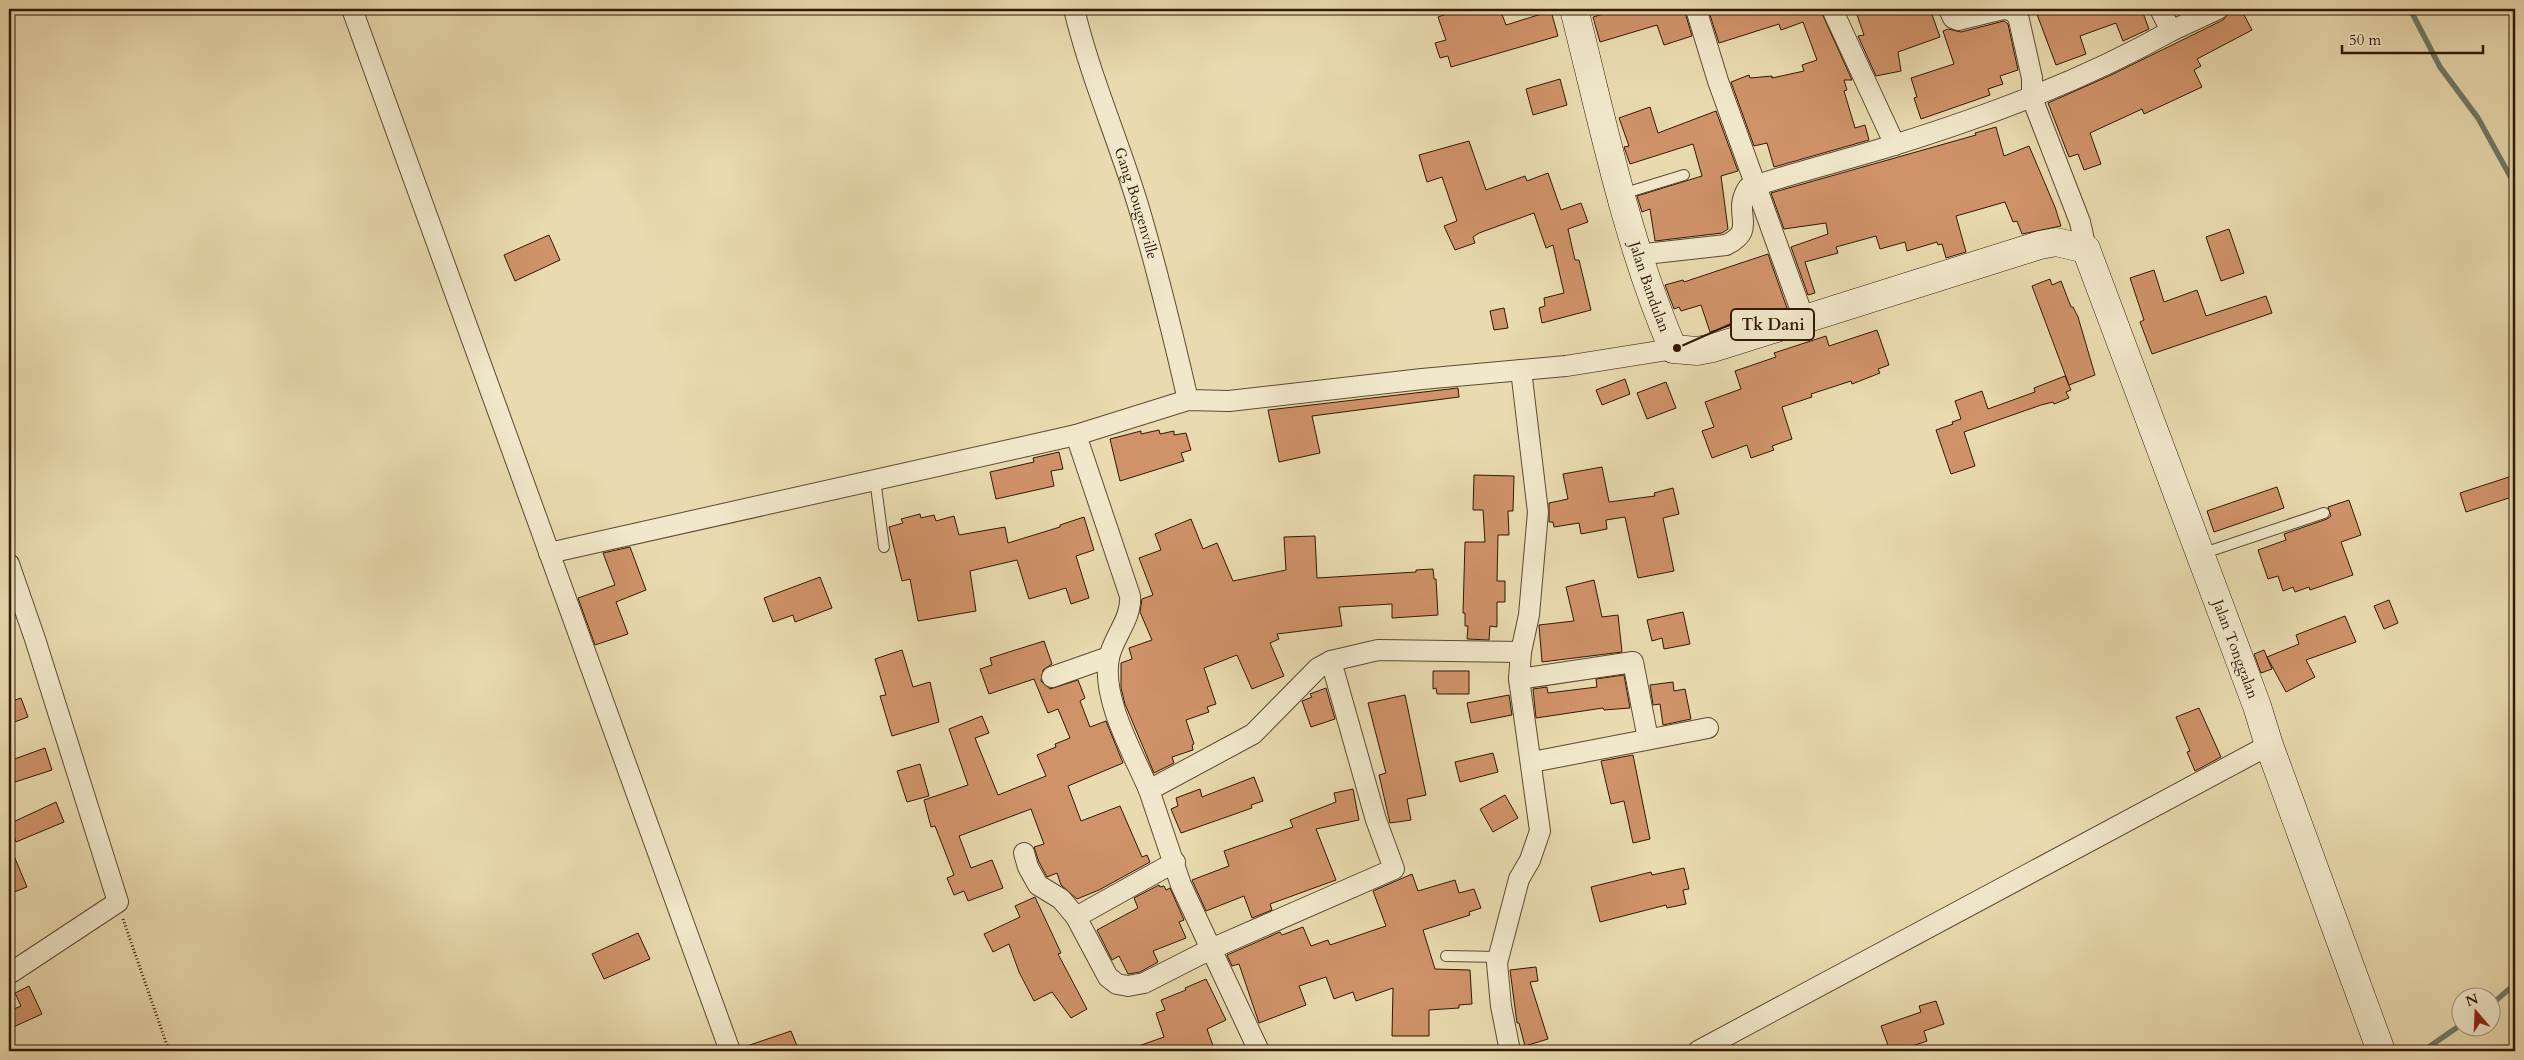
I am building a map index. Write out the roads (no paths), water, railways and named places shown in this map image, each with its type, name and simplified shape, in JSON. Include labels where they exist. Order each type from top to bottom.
[{"type":"street","points":[[352,9],[730,1051]]},
{"type":"street","name":"Gang Bougenville","points":[[1074,9],[1082,41],[1138,204],[1174,337],[1188,400]]},
{"type":"street","name":"Jalan Bandulan","points":[[1574,9],[1636,255],[1651,298],[1673,349],[1697,351],[1713,348],[2040,245],[2056,242],[2086,249]]},
{"type":"street","points":[[1696,9],[1718,81],[1804,320]]},
{"type":"street","points":[[1832,9],[1895,145]]},
{"type":"street","points":[[1949,9],[1953,18],[1958,20],[2004,9],[2015,12],[2019,20],[2032,78],[2032,98],[2080,222],[2086,249]]},
{"type":"street","points":[[2160,9],[2171,31]]},
{"type":"street","points":[[1636,255],[1726,245],[1739,239],[1744,232],[1741,205],[1748,188],[1895,145],[2032,98],[2127,56],[2171,31],[2218,9]]},
{"type":"street","name":"Jalan Tonggalan","points":[[2086,249],[2257,706],[2269,745],[2381,1051]]},
{"type":"street","points":[[549,553],[1076,435],[1188,400],[1228,401],[1566,366],[1673,349]]},
{"type":"street","points":[[1510,1051],[1501,1006],[1497,963],[1519,879],[1530,860],[1540,831],[1532,762],[1519,679],[1521,652],[1532,587],[1538,512],[1521,370]]},
{"type":"street","points":[[1076,435],[1130,596],[1130,607],[1109,657],[1107,677],[1114,709],[1148,790],[1182,886],[1259,1051]]},
{"type":"street","points":[[9,974],[118,902],[11,575]]},
{"type":"street","points":[[1148,790],[1253,734],[1318,668],[1331,661],[1378,650],[1521,652]]},
{"type":"street","points":[[1052,677],[1109,657]]},
{"type":"street","points":[[1024,853],[1028,867],[1038,885],[1061,899],[1076,918],[1108,977],[1117,984],[1128,986],[1144,983],[1211,949],[1394,869],[1376,820],[1331,661]]},
{"type":"street","points":[[1519,679],[1633,662],[1648,739]]},
{"type":"street","points":[[1532,762],[1708,728]]},
{"type":"street","points":[[1698,1051],[2269,745]]},
{"type":"street","points":[[1076,918],[1175,862]]},
{"type":"lane","points":[[1621,194],[1684,175]]},
{"type":"lane","points":[[875,479],[884,547]]},
{"type":"lane","points":[[2200,554],[2324,513]]},
{"type":"lane","points":[[1446,956],[1499,957]]},
{"type":"waterway","points":[[2410,9],[2440,67],[2478,118],[2515,185]]},
{"type":"waterway","points":[[2502,995],[2515,984]]},
{"type":"waterway","points":[[2423,1051],[2452,1031]]},
{"type":"place","name":"Tk Dani","points":[[1677,348]]}]
